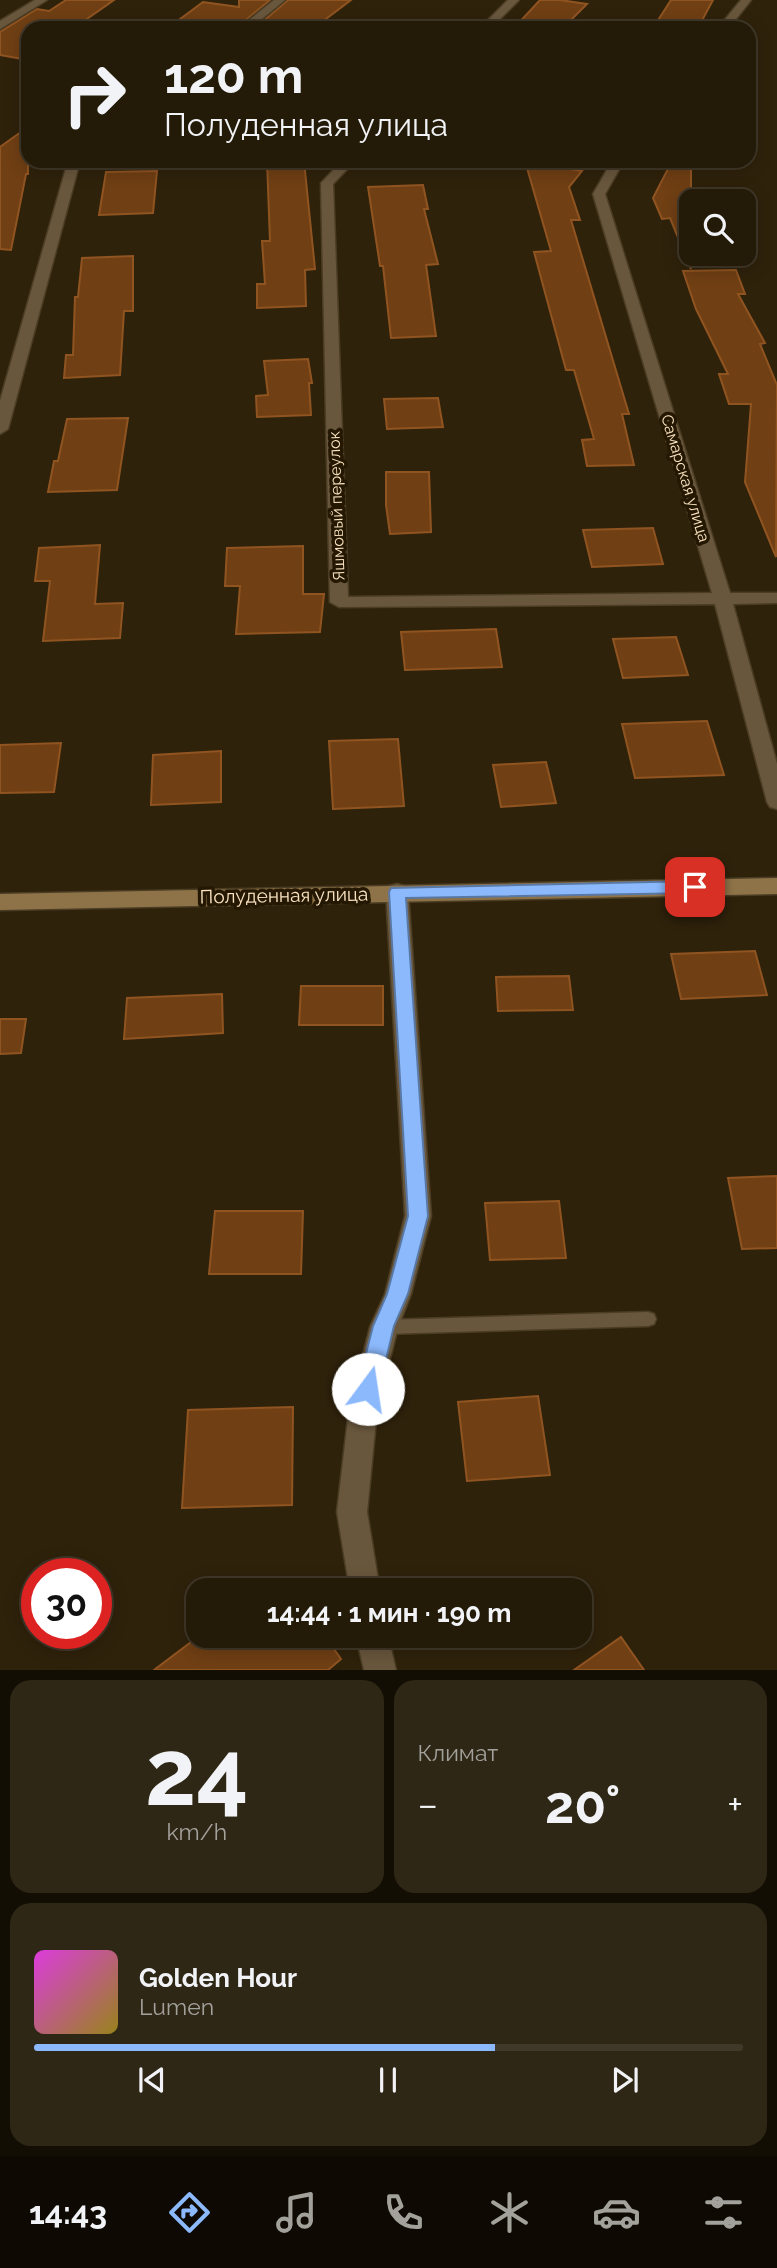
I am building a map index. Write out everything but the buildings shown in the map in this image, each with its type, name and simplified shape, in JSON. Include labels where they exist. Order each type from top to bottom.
[{"type":"street","points":[[0,26],[42,0]]},
{"type":"street","points":[[253,21],[280,0]]},
{"type":"street","points":[[492,21],[513,0]]},
{"type":"street","points":[[729,21],[746,0]]},
{"type":"street","points":[[0,429],[73,168]]},
{"type":"street","name":"Яшмовый переулок","points":[[342,168],[327,183],[339,602],[723,600]]},
{"type":"street","name":"Самарская улица","points":[[614,168],[598,194],[723,600],[777,802]]},
{"type":"street","points":[[723,600],[777,598]]},
{"type":"street","name":"Полуденная улица","points":[[0,901],[777,886]]},
{"type":"street","points":[[363,1578],[352,1512],[363,1410],[384,1326],[398,1294],[418,1216],[397,892]]},
{"type":"street","points":[[375,1648],[380,1670]]},
{"type":"lane","points":[[384,1326],[648,1319]]},
{"type":"route","points":[[368,1389],[384,1326],[398,1294],[418,1216],[397,892],[695,887]]}]
